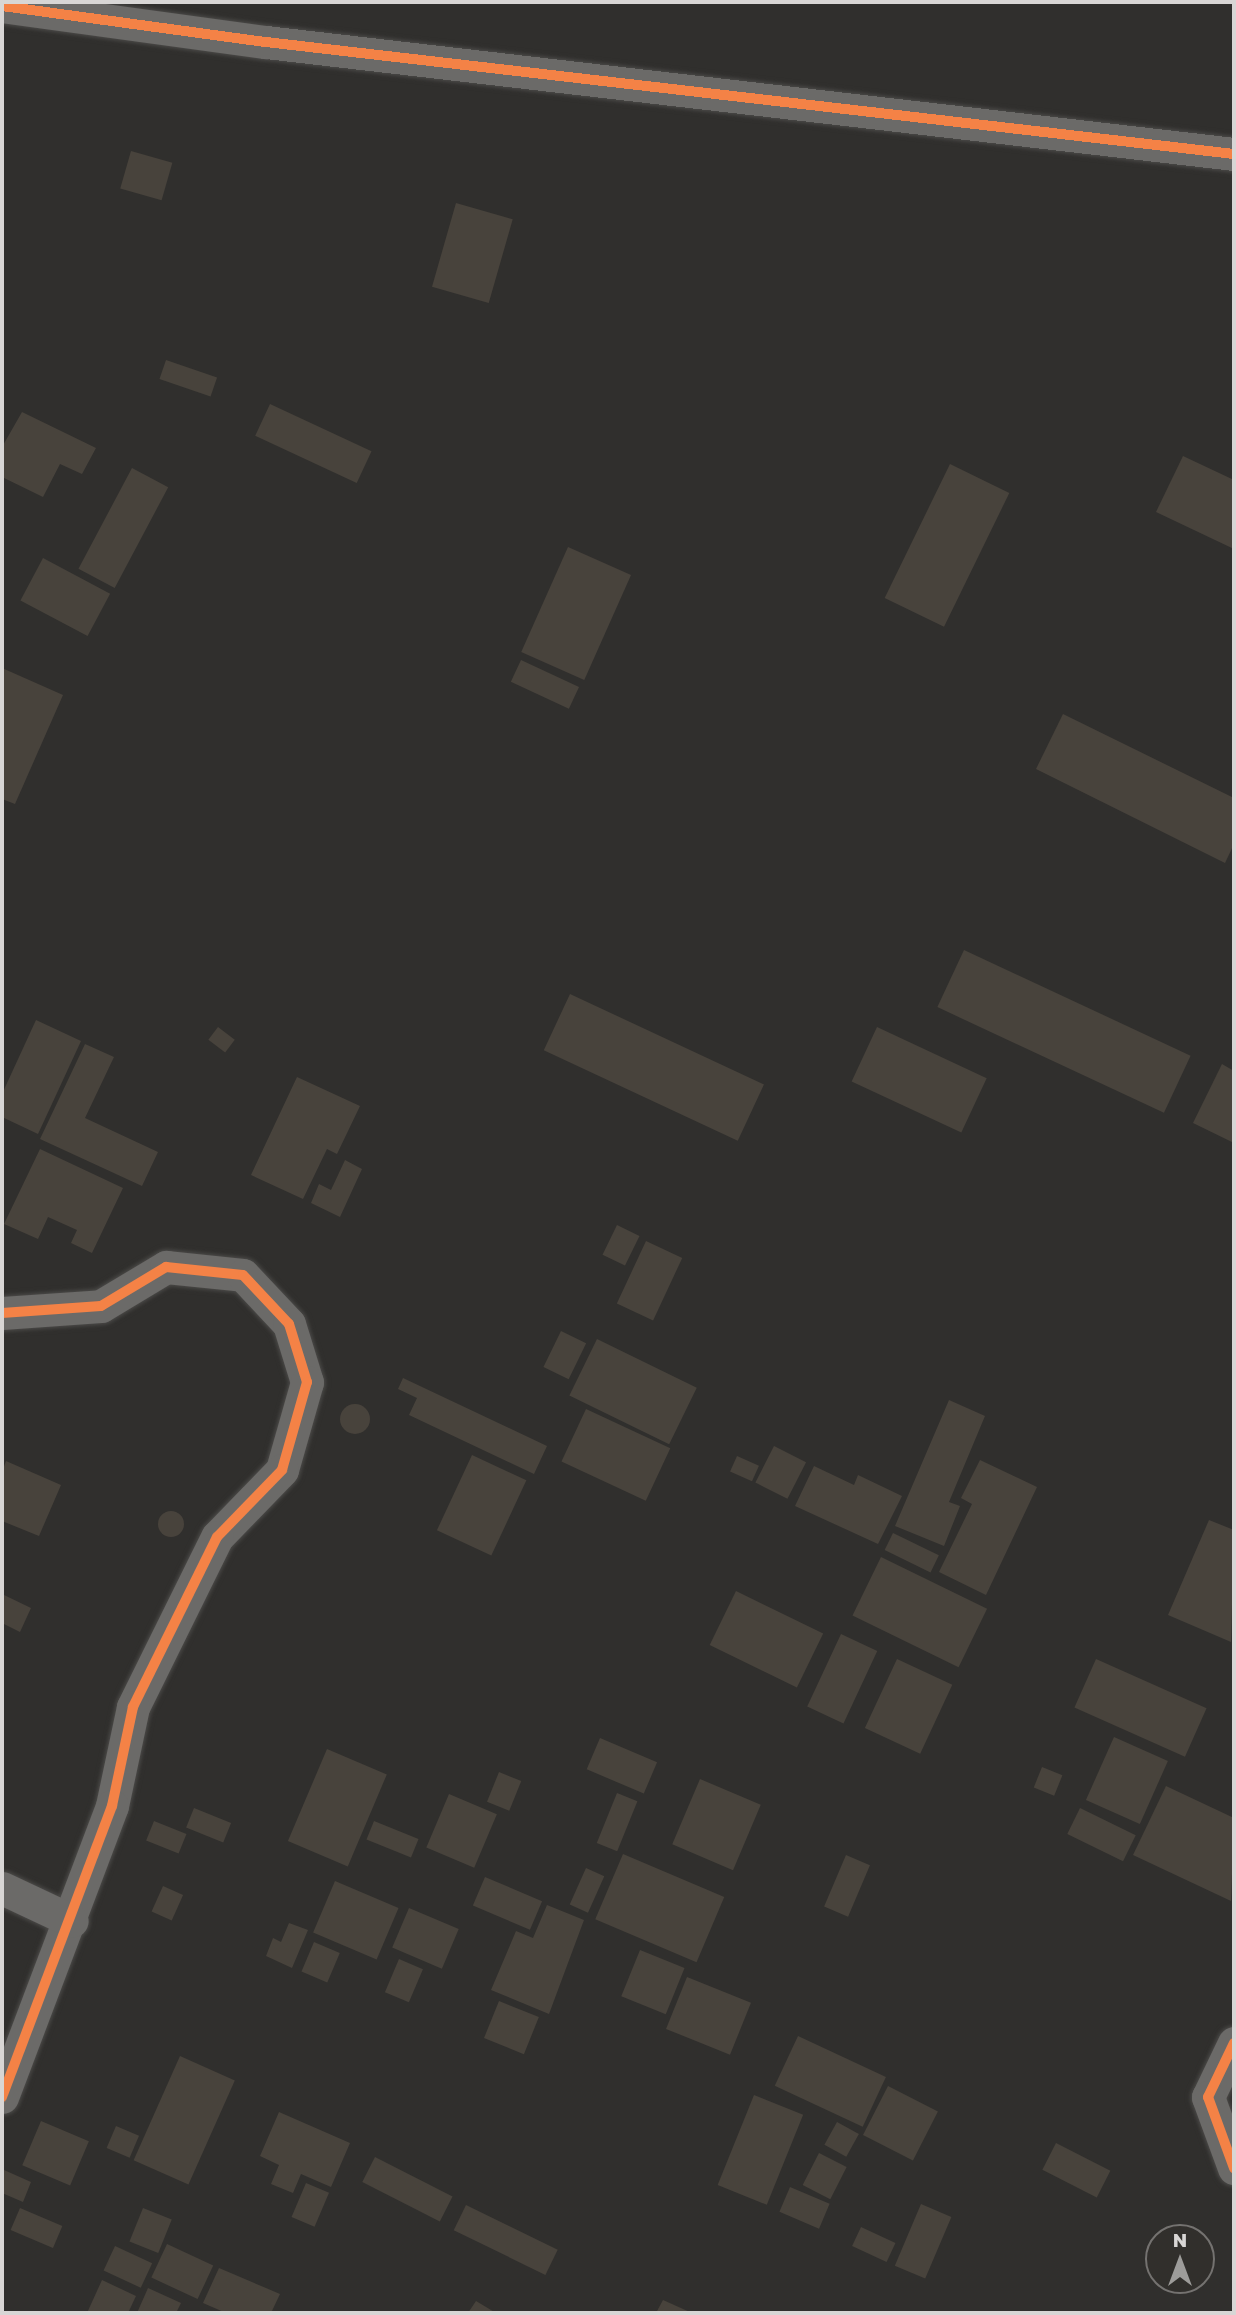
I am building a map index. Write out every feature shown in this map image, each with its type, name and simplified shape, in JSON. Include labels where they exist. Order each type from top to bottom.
[{"type":"street","points":[[2,6],[266,43],[1234,154]]},
{"type":"street","points":[[2,1313],[102,1306],[166,1267],[243,1275],[289,1325],[307,1382],[282,1470],[217,1537],[133,1707],[112,1806],[72,1921],[2,2097]]},
{"type":"street","points":[[2,1888],[72,1921]]},
{"type":"street","points":[[1234,2043],[1208,2096],[1234,2168]]},
{"type":"building","points":[[131,151],[172,163],[162,200],[120,188]]},
{"type":"building","points":[[456,203],[513,219],[489,303],[432,287]]},
{"type":"building","points":[[166,360],[217,378],[211,396],[159,379]]},
{"type":"building","points":[[270,404],[372,451],[357,483],[255,436]]},
{"type":"building","points":[[22,412],[96,448],[82,474],[60,464],[43,497],[2,477],[2,447]]},
{"type":"building","points":[[1183,456],[1234,480],[1234,549],[1156,512]]},
{"type":"building","points":[[950,464],[1009,493],[944,627],[885,598]]},
{"type":"building","points":[[132,468],[168,487],[115,588],[78,569]]},
{"type":"building","points":[[568,547],[631,575],[584,680],[521,652]]},
{"type":"building","points":[[43,558],[110,594],[88,636],[20,600]]},
{"type":"building","points":[[521,660],[579,687],[569,709],[511,682]]},
{"type":"building","points":[[2,668],[63,695],[15,804],[2,799]]},
{"type":"building","points":[[1063,714],[1234,798],[1234,844],[1225,863],[1036,769]]},
{"type":"building","points":[[964,950],[1191,1056],[1164,1113],[937,1007]]},
{"type":"building","points":[[570,994],[764,1084],[738,1141],[544,1050]]},
{"type":"building","points":[[36,1020],[81,1041],[38,1134],[2,1117],[2,1094]]},
{"type":"building","points":[[218,1027],[235,1040],[225,1052],[208,1040]]},
{"type":"building","points":[[877,1027],[987,1078],[961,1133],[852,1081]]},
{"type":"building","points":[[85,1044],[114,1057],[85,1118],[158,1152],[142,1186],[40,1139]]},
{"type":"building","points":[[1222,1064],[1234,1071],[1234,1143],[1193,1123]]},
{"type":"building","points":[[297,1077],[360,1106],[337,1154],[327,1149],[303,1199],[251,1175]]},
{"type":"building","points":[[40,1149],[123,1188],[92,1253],[71,1243],[77,1230],[48,1217],[38,1239],[4,1224]]},
{"type":"building","points":[[345,1160],[362,1169],[340,1217],[311,1203],[319,1184],[331,1190]]},
{"type":"building","points":[[617,1225],[639,1236],[625,1266],[603,1255]]},
{"type":"building","points":[[646,1241],[682,1258],[653,1320],[617,1304]]},
{"type":"building","points":[[561,1331],[586,1343],[569,1379],[543,1367]]},
{"type":"building","points":[[597,1339],[697,1388],[669,1444],[569,1396]]},
{"type":"building","points":[[403,1378],[547,1446],[534,1474],[409,1415],[417,1398],[398,1389]]},
{"type":"building","points":[[949,1400],[985,1416],[949,1502],[960,1506],[944,1546],[895,1526]]},
{"type":"building","points":[[355,1404],[365,1409],[370,1419],[365,1429],[355,1434],[345,1429],[340,1419],[345,1409]]},
{"type":"building","points":[[586,1409],[670,1448],[646,1501],[561,1462]]},
{"type":"building","points":[[774,1446],[806,1462],[787,1499],[755,1483]]},
{"type":"building","points":[[472,1455],[526,1480],[491,1556],[437,1530]]},
{"type":"building","points":[[737,1456],[759,1466],[752,1481],[730,1472]]},
{"type":"building","points":[[980,1460],[1037,1487],[986,1595],[939,1572],[972,1504],[961,1498]]},
{"type":"building","points":[[6,1461],[61,1485],[39,1536],[2,1521],[2,1472]]},
{"type":"building","points":[[814,1466],[854,1485],[858,1475],[902,1496],[878,1544],[795,1506]]},
{"type":"building","points":[[171,1511],[180,1515],[184,1524],[180,1533],[171,1537],[162,1533],[158,1524],[162,1515]]},
{"type":"building","points":[[1209,1520],[1234,1530],[1231,1642],[1168,1615]]},
{"type":"building","points":[[893,1533],[939,1555],[931,1572],[885,1550]]},
{"type":"building","points":[[881,1557],[987,1609],[959,1667],[853,1615]]},
{"type":"building","points":[[736,1591],[823,1634],[797,1687],[710,1645]]},
{"type":"building","points":[[2,1594],[31,1608],[20,1632],[2,1623]]},
{"type":"building","points":[[841,1634],[877,1651],[843,1723],[807,1707]]},
{"type":"building","points":[[897,1659],[952,1685],[920,1754],[865,1728]]},
{"type":"building","points":[[1096,1659],[1207,1708],[1185,1757],[1074,1707]]},
{"type":"building","points":[[1114,1737],[1168,1761],[1140,1824],[1086,1800]]},
{"type":"building","points":[[600,1738],[657,1762],[644,1794],[587,1769]]},
{"type":"building","points":[[327,1749],[387,1774],[348,1866],[288,1841]]},
{"type":"building","points":[[1042,1767],[1062,1775],[1054,1796],[1034,1787]]},
{"type":"building","points":[[499,1772],[521,1781],[509,1811],[487,1802]]},
{"type":"building","points":[[700,1779],[761,1805],[733,1870],[672,1844]]},
{"type":"building","points":[[1166,1786],[1234,1818],[1231,1901],[1133,1855]]},
{"type":"building","points":[[617,1793],[637,1801],[617,1851],[597,1843]]},
{"type":"building","points":[[449,1794],[497,1814],[474,1868],[426,1847]]},
{"type":"building","points":[[194,1808],[231,1823],[223,1842],[186,1827]]},
{"type":"building","points":[[1080,1808],[1136,1835],[1123,1861],[1067,1834]]},
{"type":"building","points":[[154,1821],[186,1834],[179,1854],[146,1840]]},
{"type":"building","points":[[374,1821],[419,1839],[411,1858],[367,1840]]},
{"type":"building","points":[[623,1854],[724,1897],[697,1962],[595,1919]]},
{"type":"building","points":[[846,1855],[870,1865],[848,1917],[824,1907]]},
{"type":"building","points":[[586,1868],[604,1876],[588,1913],[570,1905]]},
{"type":"building","points":[[485,1877],[542,1901],[530,1930],[473,1906]]},
{"type":"building","points":[[335,1881],[399,1908],[377,1960],[313,1933]]},
{"type":"building","points":[[163,1886],[183,1895],[172,1921],[152,1912]]},
{"type":"building","points":[[547,1905],[584,1920],[549,2014],[491,1990],[516,1931],[533,1938]]},
{"type":"building","points":[[409,1908],[459,1929],[442,1969],[392,1948]]},
{"type":"building","points":[[289,1923],[308,1930],[292,1968],[266,1956],[273,1938],[281,1942]]},
{"type":"building","points":[[314,1942],[340,1953],[327,1982],[301,1971]]},
{"type":"building","points":[[640,1950],[685,1968],[666,2014],[621,1996]]},
{"type":"building","points":[[399,1959],[423,1969],[409,2002],[385,1992]]},
{"type":"building","points":[[687,1977],[751,2003],[730,2055],[666,2029]]},
{"type":"building","points":[[499,2001],[539,2017],[524,2054],[484,2038]]},
{"type":"building","points":[[798,2036],[886,2077],[863,2127],[775,2086]]},
{"type":"building","points":[[180,2056],[235,2080],[188,2185],[134,2160]]},
{"type":"building","points":[[888,2086],[938,2111],[913,2160],[863,2135]]},
{"type":"building","points":[[754,2095],[803,2115],[767,2205],[718,2185]]},
{"type":"building","points":[[279,2112],[350,2143],[331,2187],[301,2174],[293,2193],[271,2184],[279,2165],[260,2156]]},
{"type":"building","points":[[41,2121],[89,2141],[70,2186],[22,2165]]},
{"type":"building","points":[[837,2122],[859,2134],[846,2157],[824,2145]]},
{"type":"building","points":[[116,2126],[139,2136],[130,2158],[107,2148]]},
{"type":"building","points":[[1056,2143],[1110,2171],[1097,2197],[1042,2170]]},
{"type":"building","points":[[819,2153],[847,2167],[830,2199],[803,2185]]},
{"type":"building","points":[[375,2157],[453,2196],[440,2221],[362,2182]]},
{"type":"building","points":[[4,2170],[31,2182],[23,2202],[2,2193]]},
{"type":"building","points":[[306,2183],[329,2193],[315,2227],[292,2217]]},
{"type":"building","points":[[790,2187],[830,2204],[819,2229],[779,2212]]},
{"type":"building","points":[[921,2204],[951,2217],[925,2279],[895,2266]]},
{"type":"building","points":[[466,2205],[558,2250],[545,2275],[454,2230]]},
{"type":"building","points":[[20,2208],[62,2226],[53,2248],[11,2230]]},
{"type":"building","points":[[143,2208],[172,2220],[158,2253],[130,2241]]},
{"type":"building","points":[[861,2227],[895,2243],[887,2262],[852,2246]]},
{"type":"building","points":[[167,2244],[213,2266],[198,2299],[151,2278]]},
{"type":"building","points":[[115,2246],[152,2263],[141,2288],[104,2270]]},
{"type":"building","points":[[219,2268],[280,2294],[271,2313],[226,2313],[203,2303]]},
{"type":"building","points":[[102,2280],[136,2296],[128,2313],[87,2313]]},
{"type":"building","points":[[148,2288],[181,2303],[176,2313],[137,2313]]},
{"type":"building","points":[[663,2300],[692,2313],[656,2313]]},
{"type":"building","points":[[476,2301],[496,2313],[468,2313]]},
{"type":"cycle path","points":[[2,6],[266,42],[1234,154]]},
{"type":"cycle path","points":[[2,1313],[101,1306],[166,1267],[243,1275],[289,1324],[307,1382],[282,1470],[217,1537],[133,1707],[112,1806],[2,2097]]},
{"type":"cycle path","points":[[1234,2043],[1208,2097],[1234,2168]]}]
